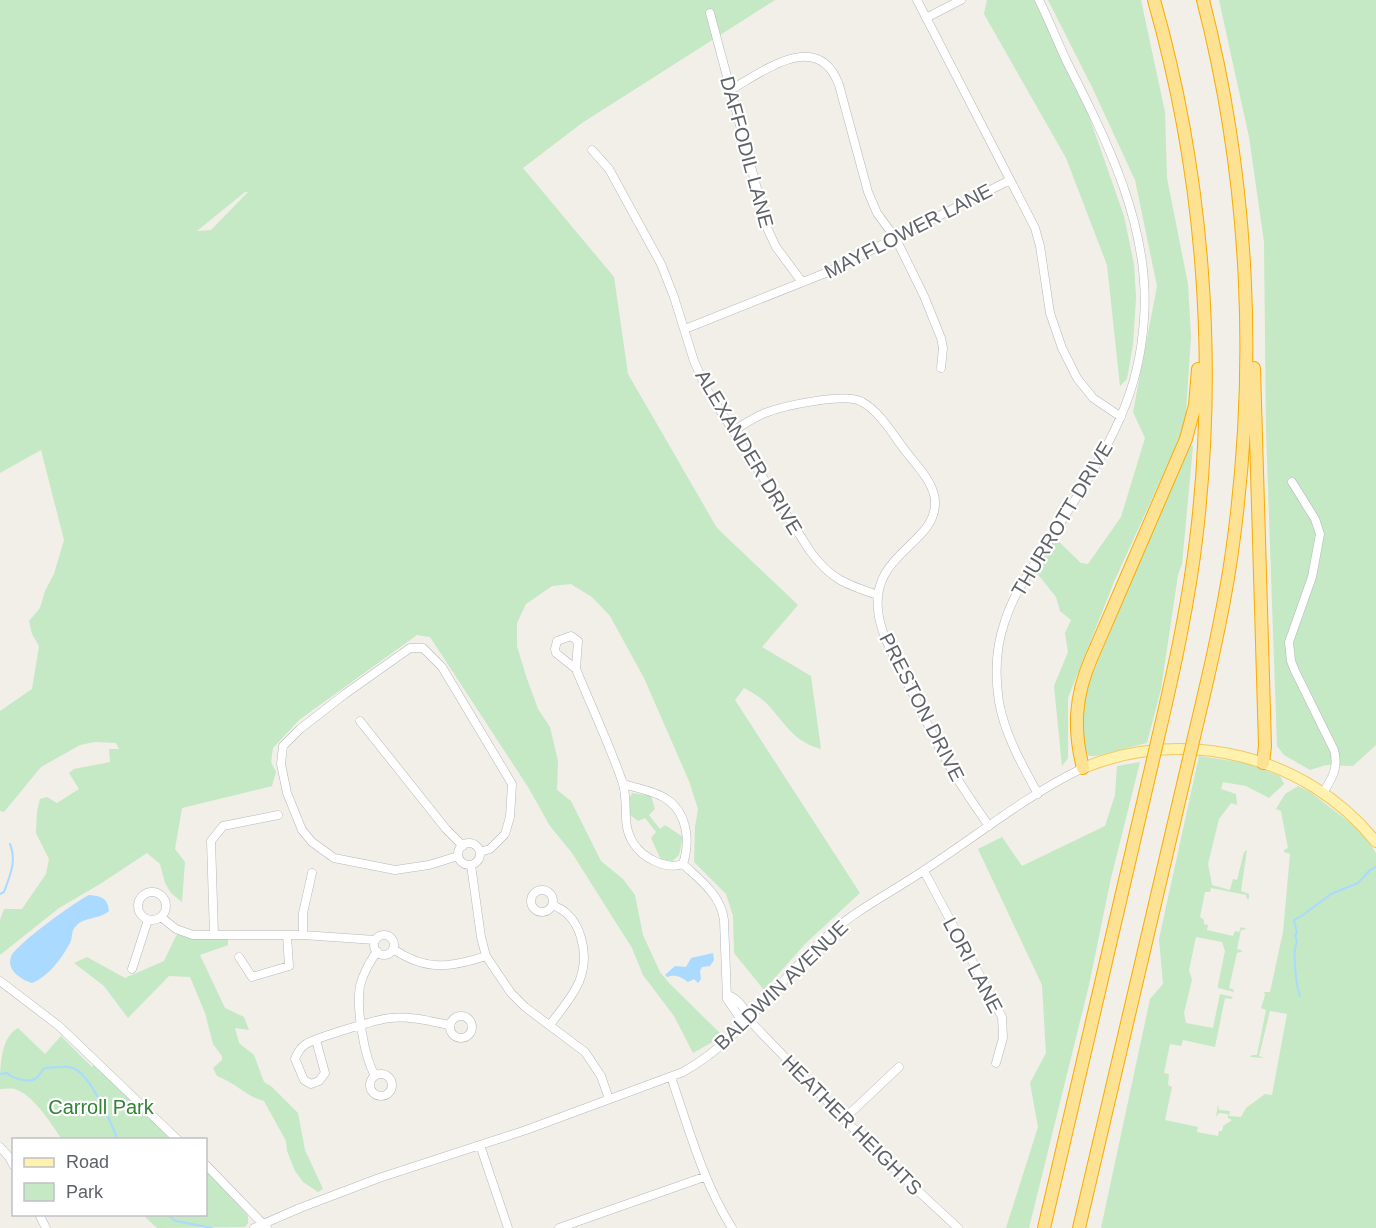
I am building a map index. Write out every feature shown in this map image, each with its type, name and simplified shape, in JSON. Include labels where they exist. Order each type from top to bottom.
[{"type":"highway","points":[[1044,1228],[1180,642],[1198,522],[1205,424],[1205,336],[1200,247],[1190,160],[1174,75],[1154,0]]},
{"type":"highway","points":[[1079,1228],[1194,737],[1222,608],[1236,521],[1244,433],[1247,323],[1244,261],[1236,173],[1221,80],[1203,0]]},
{"type":"highway","points":[[1247,323],[1254,349],[1265,746],[1263,762]]},
{"type":"highway","points":[[1083,768],[1076,723],[1081,687],[1091,658],[1186,439],[1195,405],[1198,356],[1205,336]]},
{"type":"main road","name":"BALDWIN AVENUE","points":[[1083,768],[1122,755],[1167,748],[1219,751],[1263,762],[1291,774],[1323,793],[1352,816],[1376,842]]},
{"type":"street","name":"MAYFLOWER LANE","points":[[685,329],[828,273],[1010,180],[917,0]]},
{"type":"street","points":[[926,18],[961,0]]},
{"type":"street","name":"THURROTT DRIVE","points":[[1038,794],[1014,747],[999,702],[997,672],[1001,637],[1005,621],[1019,589],[1097,461],[1121,417],[1136,369],[1144,319],[1144,280],[1138,239],[1128,202],[1106,139],[1039,0]]},
{"type":"street","name":"DAFFODIL LANE","points":[[710,13],[768,230],[776,248],[802,282]]},
{"type":"street","points":[[730,90],[792,57],[811,57],[826,64],[836,77],[872,203],[896,239],[924,296],[941,338],[943,348],[941,368]]},
{"type":"street","name":"ALEXANDER DRIVE","points":[[592,150],[609,169],[661,264],[699,375],[810,551],[823,568],[843,583],[878,595]]},
{"type":"street","points":[[1010,180],[1038,237],[1050,313],[1062,348],[1086,391],[1099,404],[1121,417]]},
{"type":"street","name":"PRESTON DRIVE","points":[[733,431],[766,412],[836,398],[861,400],[875,412],[930,484],[935,503],[929,524],[890,565],[878,595],[879,616],[885,637],[949,765],[989,826]]},
{"type":"street","points":[[1292,483],[1315,519],[1320,534],[1308,590],[1289,642],[1291,661],[1295,671],[1337,760],[1333,777],[1323,793]]},
{"type":"street","points":[[459,856],[429,865],[395,870],[334,858],[312,842],[302,830],[285,783],[281,764],[283,746],[300,729],[345,694],[410,648],[423,648],[442,667],[512,784],[510,817],[505,834],[490,849],[480,852]]},
{"type":"street","points":[[576,669],[624,784],[626,824],[636,848],[647,857],[657,861],[674,866],[683,864],[687,834],[686,825],[680,813],[668,799],[624,784]]},
{"type":"street","points":[[360,721],[446,830],[463,846]]},
{"type":"street","name":"BALDWIN AVENUE","points":[[254,1228],[265,1226],[360,1185],[671,1077],[705,1059],[748,1019],[833,931],[867,905],[924,871],[1038,794],[1083,768]]},
{"type":"street","points":[[214,935],[211,841],[223,826],[278,815]]},
{"type":"street","points":[[471,844],[480,852],[479,859],[471,865],[462,862],[459,852],[463,846],[471,844]]},
{"type":"street","name":"HEATHER HEIGHTS","points":[[683,864],[715,896],[724,915],[728,995],[745,1009],[748,1019],[892,1168],[958,1228]]},
{"type":"street","points":[[471,865],[481,937],[486,956],[511,993],[525,1007],[585,1052],[601,1076],[609,1099]]},
{"type":"street","name":"LORI LANE","points":[[924,871],[1002,1017],[1003,1038],[996,1063]]},
{"type":"street","points":[[303,935],[303,913],[312,873]]},
{"type":"street","points":[[147,892],[163,896],[166,907],[161,917],[148,920],[141,916],[137,905],[142,895],[147,892]]},
{"type":"street","points":[[550,1025],[574,992],[583,967],[584,956],[582,941],[573,920],[561,908],[552,905]]},
{"type":"street","points":[[161,917],[176,929],[193,935],[303,935],[375,940],[381,935],[388,936],[393,941],[393,949]]},
{"type":"street","points":[[132,969],[148,920]]},
{"type":"street","points":[[239,957],[252,977],[289,966],[287,935]]},
{"type":"street","points":[[375,940],[377,951]]},
{"type":"street","points":[[393,949],[410,960],[429,965],[459,964],[486,956]]},
{"type":"street","points":[[377,951],[387,954],[393,949]]},
{"type":"street","points":[[375,1076],[370,1066],[362,1025],[360,986],[366,969],[377,951]]},
{"type":"street","points":[[0,981],[59,1026],[176,1138]]},
{"type":"street","points":[[316,1040],[325,1073],[320,1081],[311,1084],[304,1080],[296,1059],[298,1051],[307,1043],[316,1040],[362,1025],[389,1018],[414,1018],[449,1025]]},
{"type":"street","points":[[844,1119],[899,1067]]},
{"type":"street","points":[[671,1077],[704,1177],[732,1228]]},
{"type":"street","points":[[480,1145],[508,1228]]},
{"type":"street","points":[[0,1147],[12,1162]]},
{"type":"street","points":[[207,1166],[265,1226]]},
{"type":"street","points":[[559,1228],[704,1177]]},
{"type":"green space","points":[[0,0],[775,0],[582,123],[523,168],[614,277],[628,374],[717,528],[798,605],[762,647],[811,676],[821,749],[802,741],[760,697],[744,688],[735,700],[860,893],[806,943],[764,990],[734,953],[733,916],[726,894],[694,862],[698,809],[689,781],[644,678],[610,616],[592,597],[571,584],[552,586],[526,604],[517,623],[517,646],[526,676],[538,709],[550,727],[558,761],[557,790],[571,801],[601,861],[623,879],[635,895],[643,935],[660,972],[723,1036],[693,1053],[674,1016],[643,975],[632,948],[572,853],[550,826],[528,787],[430,637],[417,635],[299,720],[273,748],[271,762],[276,772],[272,786],[182,808],[175,849],[185,862],[182,902],[171,893],[165,883],[160,864],[147,853],[59,908],[0,955],[0,920],[4,909],[22,909],[46,874],[49,859],[36,833],[40,799],[47,797],[57,803],[79,789],[69,773],[74,769],[110,762],[109,749],[119,749],[116,743],[95,742],[80,745],[41,767],[4,812],[0,811],[0,711],[32,689],[39,646],[32,634],[29,621],[40,608],[45,591],[54,574],[64,540],[41,450],[0,473]],"holes":[[[245,192],[248,192],[211,230],[197,231]]]},
{"type":"green space","points":[[987,0],[1034,0],[1084,102],[1124,216],[1134,264],[1136,298],[1133,344],[1127,379],[1120,386],[1107,265],[1066,158],[984,14]]},
{"type":"green space","points":[[1048,0],[1141,0],[1165,112],[1167,178],[1188,284],[1191,337],[1185,426],[1114,582],[1068,698],[1068,758],[1062,766],[1054,686],[1068,652],[1065,633],[1071,620],[1060,611],[1056,597],[1036,572],[1055,538],[1081,563],[1088,564],[1121,517],[1145,438],[1133,412],[1157,286],[1135,180]]},
{"type":"green space","points":[[1219,0],[1376,0],[1376,745],[1353,766],[1326,765],[1310,770],[1284,755],[1277,746],[1266,430],[1264,242],[1249,137]]},
{"type":"green space","points":[[1189,444],[1193,446],[1182,564],[1178,575],[1161,689],[1147,743],[1089,756],[1082,734],[1085,692]]},
{"type":"green space","points":[[1199,756],[1246,763],[1280,776],[1284,784],[1269,798],[1246,786],[1223,782],[1221,789],[1236,794],[1237,805],[1231,803],[1219,819],[1208,864],[1212,885],[1230,890],[1233,879],[1237,880],[1244,852],[1247,850],[1241,891],[1249,894],[1249,899],[1246,895],[1211,888],[1210,892],[1205,892],[1200,917],[1204,920],[1204,924],[1208,925],[1207,930],[1233,936],[1235,931],[1239,932],[1241,927],[1247,929],[1241,930],[1237,949],[1243,951],[1237,953],[1229,988],[1234,992],[1218,988],[1225,951],[1222,942],[1196,937],[1189,970],[1192,980],[1184,1013],[1186,1023],[1213,1028],[1220,994],[1233,997],[1225,998],[1215,1047],[1183,1040],[1181,1046],[1170,1044],[1164,1073],[1169,1074],[1168,1085],[1172,1087],[1165,1120],[1198,1127],[1197,1132],[1218,1136],[1223,1126],[1232,1120],[1228,1118],[1228,1114],[1219,1113],[1216,1117],[1218,1105],[1219,1110],[1230,1111],[1229,1116],[1241,1117],[1246,1108],[1265,1094],[1272,1095],[1287,1014],[1270,1011],[1259,1056],[1264,1058],[1250,1057],[1257,1055],[1266,1010],[1261,1008],[1264,992],[1270,992],[1283,932],[1290,854],[1284,852],[1288,848],[1281,811],[1276,809],[1285,794],[1298,786],[1310,792],[1362,832],[1376,853],[1376,1228],[1101,1228],[1150,999],[1163,984],[1159,939]]},
{"type":"green space","points":[[1140,762],[1111,878],[1089,985],[1029,1228],[1006,1228],[1038,1127],[1030,1083],[1046,1053],[1042,985],[978,849],[1002,837],[1022,866],[1105,826],[1115,795],[1117,766]]},
{"type":"green space","points":[[632,793],[651,796],[655,809],[649,815],[660,829],[665,825],[683,837],[679,855],[671,862],[661,860],[651,838],[656,832],[645,818],[638,821],[629,814],[628,802]]},
{"type":"green space","points":[[177,934],[191,938],[228,938],[228,945],[200,955],[225,1008],[244,1017],[249,1030],[235,1028],[239,1043],[254,1055],[264,1082],[298,1113],[305,1150],[323,1189],[318,1192],[303,1182],[295,1171],[287,1151],[286,1141],[264,1101],[217,1076],[213,1068],[222,1060],[222,1056],[213,1044],[205,1013],[190,977],[169,976],[128,1018],[104,986],[74,963],[87,957],[125,978],[164,961]]},
{"type":"green space","name":"Carroll Park","points":[[18,1028],[45,1054],[61,1036],[92,1067],[98,1060],[181,1138],[61,1138],[42,1111],[29,1098],[15,1089],[0,1089],[2,1054],[12,1032]]},
{"type":"green space","points":[[207,1166],[248,1215],[248,1223],[245,1227],[157,1228],[144,1216],[207,1216]]},
{"type":"water","points":[[89,895],[103,898],[109,911],[76,926],[63,955],[49,972],[38,980],[32,983],[16,974],[10,962],[15,951],[46,924]]},
{"type":"water","points":[[713,953],[714,960],[710,966],[702,967],[701,979],[698,983],[694,979],[688,982],[678,976],[667,977],[665,975],[675,966],[686,967],[691,958]]},
{"type":"waterway","points":[[0,894],[4,892],[12,868],[13,856],[10,844]]},
{"type":"waterway","points":[[1300,996],[1295,968],[1297,942],[1295,935],[1297,933],[1294,920],[1331,894],[1358,883],[1376,867]]},
{"type":"waterway","points":[[0,1074],[7,1073],[16,1078],[32,1080],[37,1078],[45,1068],[73,1068],[80,1072],[93,1089],[117,1138]]},
{"type":"waterway","points":[[169,1216],[176,1221],[212,1228]]}]
